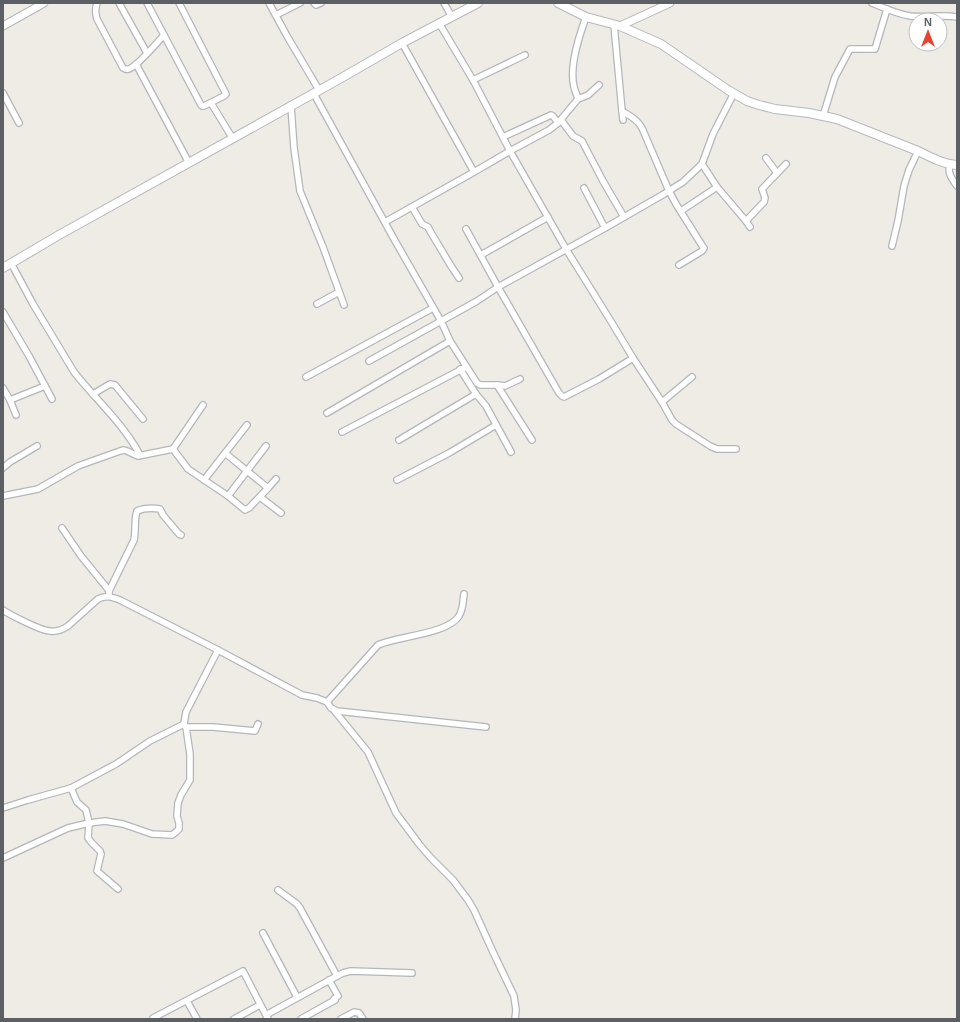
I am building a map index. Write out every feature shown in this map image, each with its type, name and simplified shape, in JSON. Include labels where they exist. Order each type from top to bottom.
[{"type":"main road","points":[[3,268],[82,222],[233,139],[402,43],[478,3]]},
{"type":"main road","points":[[558,3],[586,17],[617,25],[661,44],[747,101],[775,109],[837,119],[918,151],[929,157],[954,165]]},
{"type":"street","points":[[3,26],[44,3]]},
{"type":"street","points":[[97,3],[95,9],[97,19],[123,68],[125,69],[129,69],[136,64],[164,35]]},
{"type":"street","points":[[119,3],[147,53]]},
{"type":"street","points":[[146,3],[201,105],[204,106],[226,94],[179,3]]},
{"type":"street","points":[[269,3],[385,222],[441,321],[476,394],[486,406],[511,452]]},
{"type":"street","points":[[276,15],[300,3]]},
{"type":"street","points":[[314,3],[316,5],[321,3]]},
{"type":"street","points":[[444,3],[452,17]]},
{"type":"street","points":[[623,120],[617,25],[670,3]]},
{"type":"street","points":[[872,3],[911,16],[947,15],[957,17]]},
{"type":"street","points":[[823,116],[835,77],[850,49],[875,48],[887,9]]},
{"type":"street","points":[[578,99],[573,79],[574,56],[586,17]]},
{"type":"street","points":[[439,23],[473,80],[546,218],[672,420],[710,446],[717,449],[736,449]]},
{"type":"street","points":[[402,43],[474,172]]},
{"type":"street","points":[[473,80],[525,56]]},
{"type":"street","points":[[136,64],[189,163]]},
{"type":"street","points":[[385,222],[550,130],[559,122],[578,99],[588,95],[599,85]]},
{"type":"street","points":[[3,93],[19,123]]},
{"type":"street","points":[[369,361],[478,301],[498,286],[606,228],[683,182],[702,164],[713,134],[734,93]]},
{"type":"street","points":[[211,103],[233,139]]},
{"type":"street","points":[[291,106],[294,148],[300,191],[323,247],[344,305]]},
{"type":"street","points":[[622,111],[634,118],[642,128],[669,191],[704,248],[702,251],[679,265]]},
{"type":"street","points":[[503,137],[552,115],[573,136],[581,139],[624,217]]},
{"type":"street","points":[[892,246],[904,186],[909,170],[918,151]]},
{"type":"street","points":[[766,158],[777,173]]},
{"type":"street","points":[[702,164],[717,187],[750,227]]},
{"type":"street","points":[[746,221],[764,202],[765,198],[762,189],[786,164]]},
{"type":"street","points":[[954,165],[948,169],[949,174],[957,186]]},
{"type":"street","points":[[680,211],[717,187]]},
{"type":"street","points":[[584,188],[606,228]]},
{"type":"street","points":[[412,207],[422,224],[430,231],[459,278]]},
{"type":"street","points":[[480,255],[546,218]]},
{"type":"street","points":[[466,229],[562,396],[564,397],[599,379],[625,364],[632,358]]},
{"type":"street","points":[[11,263],[33,304],[74,372],[119,423],[131,439],[140,455]]},
{"type":"street","points":[[317,304],[339,292]]},
{"type":"street","points":[[306,377],[433,308]]},
{"type":"street","points":[[3,312],[52,399]]},
{"type":"street","points":[[327,413],[450,341]]},
{"type":"street","points":[[463,368],[478,385],[505,386],[520,379]]},
{"type":"street","points":[[342,432],[463,368]]},
{"type":"street","points":[[662,402],[692,377]]},
{"type":"street","points":[[93,394],[110,384],[115,385],[142,419]]},
{"type":"street","points":[[497,385],[532,440]]},
{"type":"street","points":[[10,400],[45,386]]},
{"type":"street","points":[[3,388],[16,415]]},
{"type":"street","points":[[399,440],[476,394]]},
{"type":"street","points":[[3,496],[38,489],[78,466],[120,451],[124,450],[140,455],[173,449],[202,405]]},
{"type":"street","points":[[397,480],[449,453],[496,425]]},
{"type":"street","points":[[204,480],[248,426]]},
{"type":"street","points":[[3,468],[10,462],[37,446]]},
{"type":"street","points":[[228,496],[266,446]]},
{"type":"street","points":[[173,449],[188,469],[228,496],[245,510],[249,508],[276,479]]},
{"type":"street","points":[[225,454],[268,488]]},
{"type":"street","points":[[260,497],[281,513]]},
{"type":"street","points":[[3,610],[48,632],[64,629],[98,599],[108,594],[134,540],[137,511],[140,509],[160,509],[178,534],[181,535]]},
{"type":"street","points":[[62,528],[108,594],[302,695],[327,702],[368,752],[400,818],[423,849],[452,880],[474,910],[492,952],[514,996],[516,1010],[515,1019]]},
{"type":"street","points":[[327,702],[378,645],[390,640],[440,628],[455,620],[461,610],[464,594]]},
{"type":"street","points":[[3,858],[68,828],[89,823],[105,821],[123,824],[152,834],[172,835],[176,832],[179,829],[177,816],[178,803],[190,780],[190,754],[185,726],[186,712],[218,650]]},
{"type":"street","points":[[331,708],[337,711],[486,727]]},
{"type":"street","points":[[3,808],[71,788],[116,764],[150,741],[185,726],[255,731],[258,724]]},
{"type":"street","points":[[71,788],[77,802],[86,810],[89,823],[88,838],[101,854],[97,871],[118,889]]},
{"type":"street","points":[[278,890],[300,908],[337,976]]},
{"type":"street","points":[[263,933],[297,997]]},
{"type":"street","points":[[154,1019],[153,1018],[243,971],[267,1017],[297,997],[343,973],[351,971],[412,973]]},
{"type":"street","points":[[301,1019],[335,1000],[334,999],[338,996],[329,980]]},
{"type":"street","points":[[187,1001],[197,1019]]},
{"type":"street","points":[[236,1018],[260,1005]]},
{"type":"street","points":[[341,1019],[354,1012],[359,1013],[363,1019]]}]
